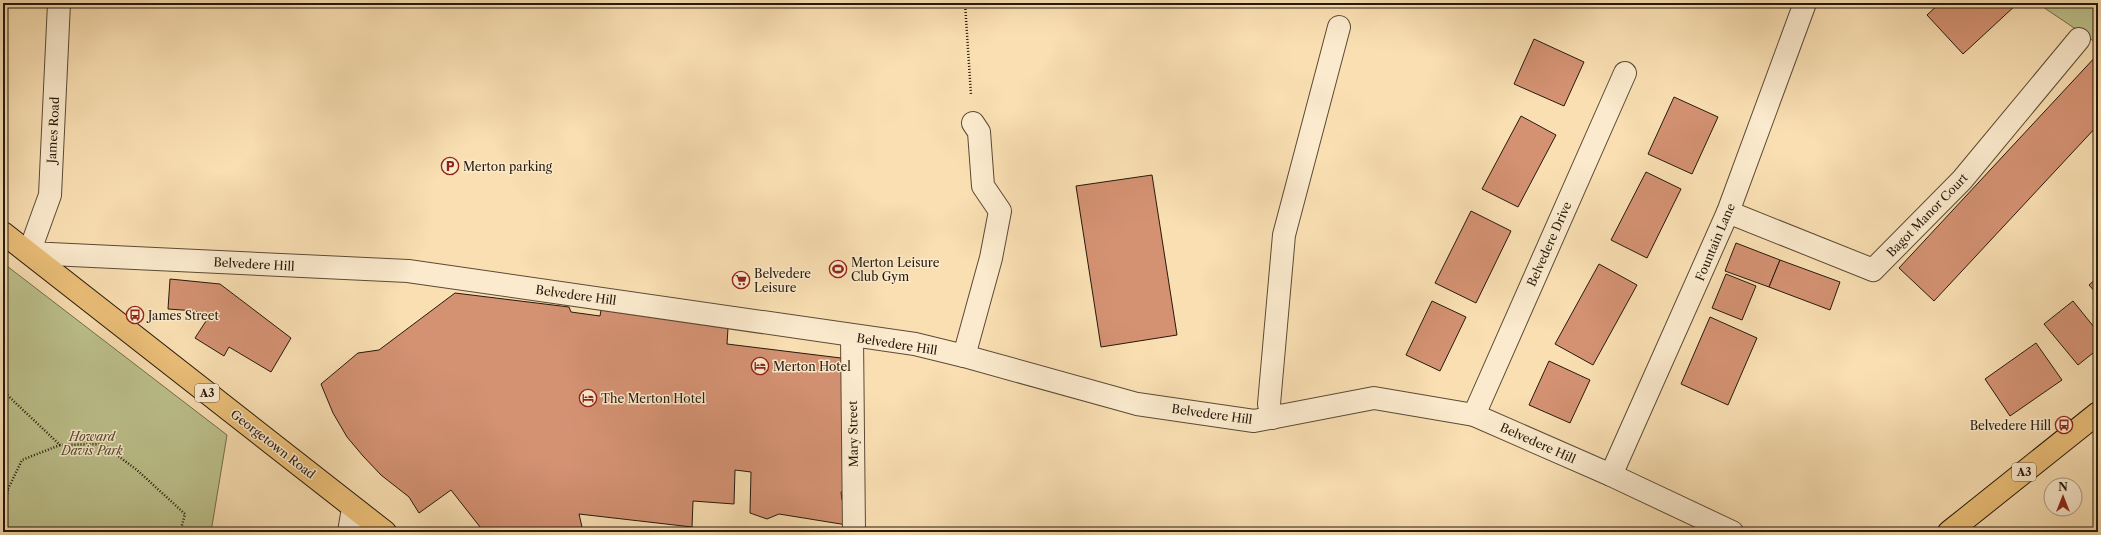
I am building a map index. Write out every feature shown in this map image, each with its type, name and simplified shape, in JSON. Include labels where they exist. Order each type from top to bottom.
[{"type":"main road","name":"A3","points":[[3,233],[29,253]]},
{"type":"main road","name":"Georgetown Road","points":[[29,253],[385,532]]},
{"type":"main road","name":"A3","points":[[1949,532],[2098,412]]},
{"type":"street","name":"James Road","points":[[29,253],[50,195],[59,3]]},
{"type":"street","name":"Fountain Lane","points":[[1612,475],[1728,212],[1805,3]]},
{"type":"street","points":[[1272,418],[1269,404],[1284,235],[1339,27]]},
{"type":"street","name":"Bagot Manor Court","points":[[1728,212],[1873,270],[1962,180],[2079,38]]},
{"type":"street","name":"Belvedere Drive","points":[[1474,415],[1625,73]]},
{"type":"street","points":[[964,356],[990,258],[1000,211],[983,186],[980,132],[973,123]]},
{"type":"street","name":"Belvedere Hill","points":[[29,253],[408,271],[852,337],[915,344],[964,356],[1137,404],[1254,421],[1374,398],[1474,415],[1612,475],[1732,532]]},
{"type":"street","name":"Mary Street","points":[[852,337],[854,532]]},
{"type":"street","points":[[349,532],[353,508]]},
{"type":"path","points":[[966,3],[973,123]]},
{"type":"path","points":[[3,391],[60,445]]},
{"type":"path","points":[[3,524],[8,489],[22,460],[60,445],[102,444],[137,470],[185,514],[180,532]]},
{"type":"path","points":[[3,483],[8,489]]},
{"type":"green space","points":[[2037,3],[2098,3],[2098,44]]},
{"type":"green space","name":"Howard Davis Park","points":[[3,263],[227,435],[211,532],[3,532]]},
{"type":"building","points":[[1940,3],[2017,4],[1963,54],[1927,15]]},
{"type":"building","points":[[1534,39],[1584,62],[1564,106],[1514,84]]},
{"type":"building","points":[[2098,54],[2098,125],[1934,301],[1899,268]]},
{"type":"building","points":[[1674,97],[1718,117],[1692,174],[1648,154]]},
{"type":"building","points":[[1521,116],[1556,135],[1518,207],[1482,189]]},
{"type":"building","points":[[1646,172],[1681,189],[1647,258],[1611,240]]},
{"type":"building","points":[[1152,175],[1177,335],[1101,347],[1076,186]]},
{"type":"building","points":[[1471,211],[1511,231],[1476,303],[1435,283]]},
{"type":"building","points":[[1736,243],[1780,260],[1769,287],[1725,271]]},
{"type":"building","points":[[1780,260],[1840,282],[1830,310],[1769,287]]},
{"type":"building","points":[[1599,264],[1637,285],[1593,365],[1555,344]]},
{"type":"building","points":[[1726,274],[1756,286],[1742,320],[1712,308]]},
{"type":"building","points":[[2098,277],[2098,295],[2089,285]]},
{"type":"building","points":[[170,279],[220,284],[291,338],[271,372],[229,347],[224,356],[195,338],[206,321],[196,311],[168,309]]},
{"type":"building","name":"The Merton Hotel","points":[[455,293],[569,307],[571,312],[600,316],[601,310],[728,328],[727,344],[849,359],[850,488],[841,492],[842,500],[847,501],[847,525],[779,514],[767,519],[750,513],[751,472],[735,470],[734,504],[693,501],[692,527],[579,514],[582,527],[579,532],[484,532],[451,490],[419,513],[409,497],[381,475],[347,437],[333,413],[321,384],[358,353],[379,350]]},
{"type":"building","points":[[1432,301],[1466,317],[1440,371],[1406,355]]},
{"type":"building","points":[[2073,301],[2098,332],[2098,349],[2078,365],[2044,324]]},
{"type":"building","points":[[1710,317],[1757,338],[1728,405],[1681,384]]},
{"type":"building","points":[[2036,343],[2062,380],[2010,416],[1985,379]]},
{"type":"building","points":[[1549,361],[1590,380],[1570,423],[1529,405]]},
{"type":"place","name":"Merton parking","points":[[450,166]]},
{"type":"place","name":"Merton Leisure Club Gym","points":[[838,269]]},
{"type":"place","name":"Belvedere Leisure","points":[[741,280]]},
{"type":"place","name":"James Street","points":[[135,315]]},
{"type":"place","name":"Merton Hotel","points":[[760,366]]},
{"type":"place","name":"The Merton Hotel","points":[[588,398]]},
{"type":"place","name":"Belvedere Hill","points":[[2064,425]]}]
